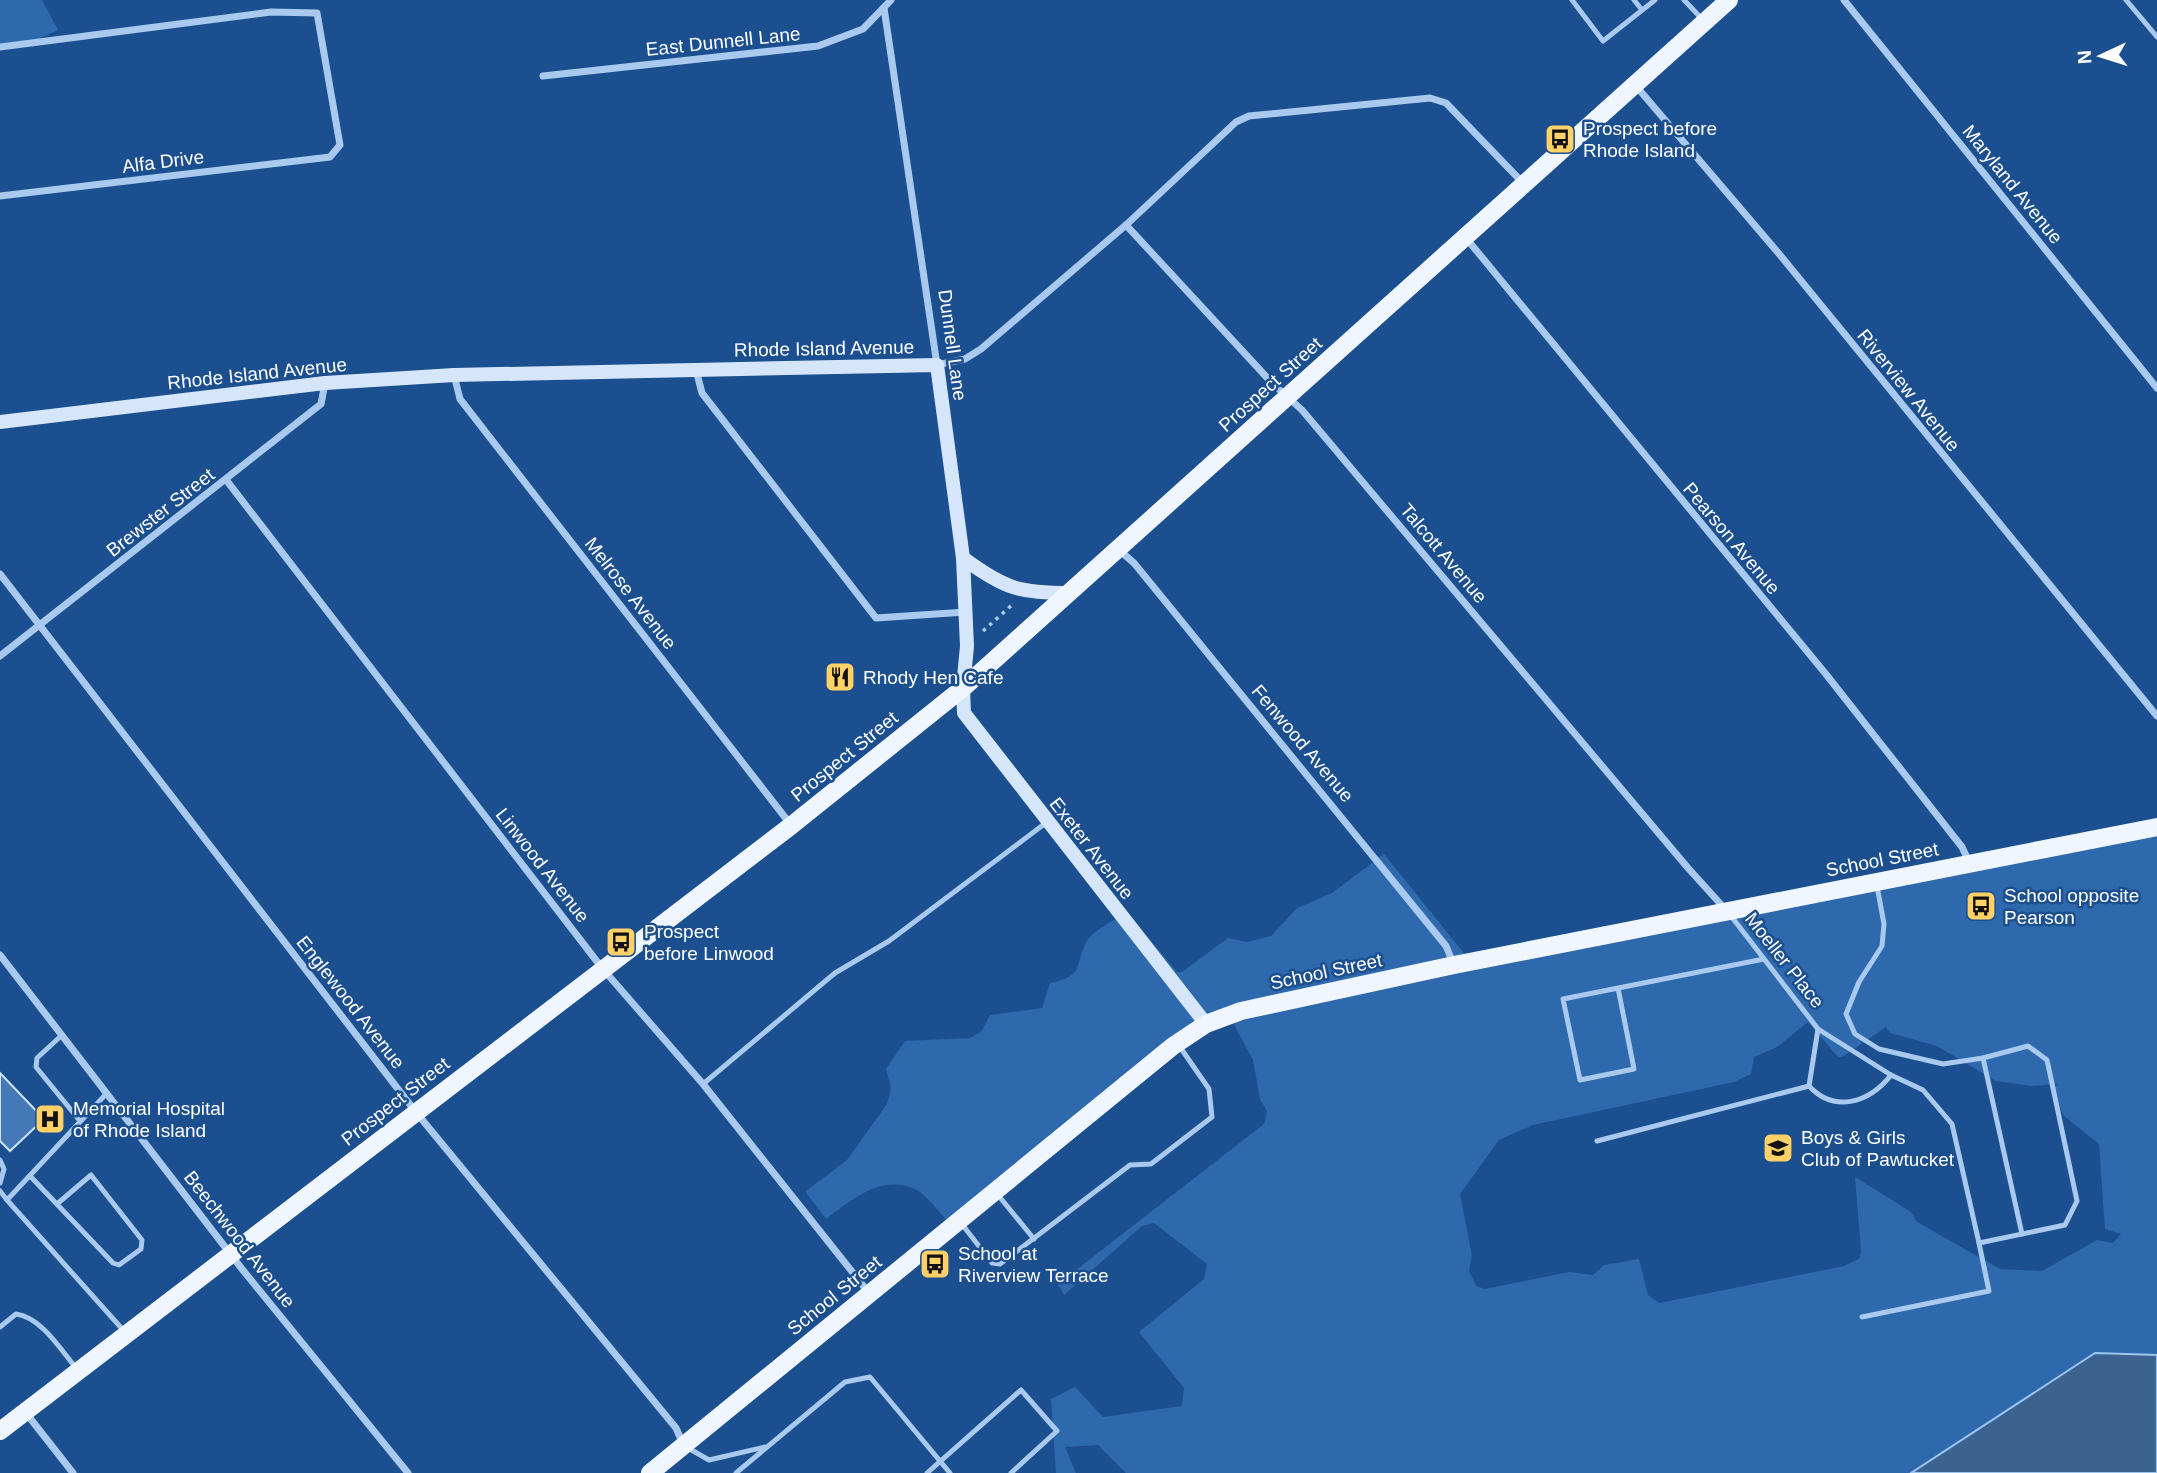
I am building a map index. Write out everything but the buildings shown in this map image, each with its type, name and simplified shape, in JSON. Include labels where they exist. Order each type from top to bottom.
[{"type":"main road","name":"Prospect Street","points":[[0,1431],[792,825],[963,688],[1729,0]]},
{"type":"main road","name":"School Street","points":[[650,1473],[1178,1043],[1206,1024],[1241,1011],[1454,965],[2157,827]]},
{"type":"street","name":"East Dunnell Lane","points":[[543,76],[818,46],[863,29],[884,4],[891,0]]},
{"type":"street","name":"Maryland Avenue","points":[[1844,0],[2157,388]]},
{"type":"street","name":"Dunnell Lane","points":[[884,4],[963,558],[967,646],[963,688]]},
{"type":"street","name":"Alfa Drive","points":[[0,47],[271,12],[317,13],[340,145],[330,157],[0,196]]},
{"type":"street","name":"Riverview Avenue","points":[[1636,85],[1780,255],[2157,716]]},
{"type":"street","name":"Rhode Island Avenue","points":[[0,422],[325,383],[454,375],[937,365],[965,359],[981,349],[1126,225],[1236,122],[1249,117],[1415,97],[1446,103],[1525,185]]},
{"type":"street","name":"Talcott Avenue","points":[[1126,225],[1286,397],[1303,410],[1688,869],[1727,911]]},
{"type":"street","name":"Pearson Avenue","points":[[1466,238],[1825,673],[1962,847],[1969,863]]},
{"type":"street","points":[[696,370],[702,393],[876,618],[966,612]]},
{"type":"street","name":"Melrose Avenue","points":[[454,375],[460,399],[792,825]]},
{"type":"street","name":"Brewster Street","points":[[0,656],[227,481],[321,404],[325,383]]},
{"type":"street","name":"Linwood Avenue","points":[[227,481],[602,968],[703,1084],[869,1294]]},
{"type":"street","name":"Fenwood Avenue","points":[[1118,549],[1134,563],[1357,834],[1446,946],[1454,965]]},
{"type":"street","points":[[963,558],[989,577],[1026,593],[1071,593]]},
{"type":"street","name":"Englewood Avenue","points":[[0,574],[415,1111],[676,1428],[683,1445]]},
{"type":"street","name":"Exeter Avenue","points":[[963,688],[964,713],[1047,822],[1196,1007],[1206,1024]]},
{"type":"street","name":"Beechwood Avenue","points":[[0,955],[231,1254],[408,1473]]},
{"type":"street","points":[[25,1411],[74,1473]]},
{"type":"lane","points":[[1572,0],[1603,41],[1656,0]]},
{"type":"lane","points":[[1634,0],[1642,10]]},
{"type":"lane","points":[[1684,0],[1705,22]]},
{"type":"lane","points":[[2126,0],[2157,37]]},
{"type":"lane","points":[[703,1084],[835,973],[889,941],[1047,822]]},
{"type":"lane","points":[[1876,881],[1884,923],[1882,946],[1859,982],[1846,1014],[1854,1034],[1879,1049],[1943,1064],[1983,1058],[2028,1046],[2047,1060],[2077,1201],[2065,1225],[1979,1243]]},
{"type":"lane","name":"Moeller Place","points":[[1727,911],[1818,1029],[1891,1074],[1923,1090],[1952,1124],[1989,1291],[1862,1317]]},
{"type":"lane","points":[[1618,988],[1634,1069],[1580,1080],[1563,999],[1618,988],[1764,959]]},
{"type":"lane","name":"Moeller Place","points":[[1809,1086],[1818,1029]]},
{"type":"lane","points":[[62,1035],[37,1058],[36,1067],[80,1121]]},
{"type":"lane","points":[[959,1221],[992,1264],[1000,1264],[1130,1165],[1152,1164],[1212,1117],[1209,1089],[1178,1043]]},
{"type":"lane","points":[[1983,1058],[2022,1234]]},
{"type":"lane","points":[[1597,1141],[1809,1086],[1820,1098],[1841,1102],[1864,1100],[1881,1087],[1891,1074]]},
{"type":"lane","points":[[7,1200],[107,1093]]},
{"type":"lane","points":[[0,1160],[4,1169],[0,1183]]},
{"type":"lane","points":[[30,1176],[113,1263],[119,1265],[141,1249],[142,1240],[91,1175],[57,1204]]},
{"type":"lane","points":[[0,1191],[126,1334]]},
{"type":"lane","points":[[995,1191],[1034,1239]]},
{"type":"lane","points":[[0,1327],[16,1314],[23,1315],[50,1335],[78,1371]]},
{"type":"lane","points":[[736,1473],[845,1382],[870,1377],[950,1473]]},
{"type":"lane","points":[[927,1473],[1021,1390],[1057,1431],[1011,1473]]},
{"type":"lane","points":[[683,1445],[709,1460],[768,1446]]},
{"type":"path","points":[[983,631],[1015,602]]},
{"type":"shaded area","points":[[0,0],[42,0],[58,30],[29,43],[0,46]]},
{"type":"shaded area","points":[[2157,827],[2157,1363],[1936,1473],[1126,1473],[1098,1445],[1065,1447],[1076,1473],[1056,1473],[1051,1399],[1075,1387],[1103,1417],[1182,1406],[1184,1388],[1139,1332],[1204,1279],[1207,1264],[1154,1223],[1142,1226],[1064,1295],[1058,1284],[1264,1124],[1267,1111],[1260,1099],[1253,1060],[1231,1019],[1217,1021],[954,1229],[924,1196],[915,1189],[902,1185],[867,1191],[826,1219],[807,1194],[806,1191],[847,1160],[887,1104],[891,1088],[886,1069],[905,1041],[970,1038],[981,1032],[990,1015],[1042,1008],[1050,983],[1074,973],[1090,937],[1127,912],[1177,972],[1182,972],[1228,938],[1247,942],[1271,936],[1297,908],[1332,893],[1384,854],[1467,957]],"holes":[[[1808,1022],[1838,1057],[1842,1057],[1886,1027],[1890,1033],[1937,1046],[1996,1081],[2031,1086],[2058,1084],[2051,1090],[2064,1116],[2099,1144],[2105,1229],[2121,1234],[2113,1243],[2097,1240],[2042,1271],[2000,1269],[1917,1222],[1911,1212],[1855,1177],[1861,1251],[1859,1259],[1844,1266],[1659,1303],[1648,1295],[1639,1259],[1604,1265],[1593,1275],[1569,1272],[1485,1289],[1476,1286],[1469,1271],[1472,1256],[1460,1194],[1499,1140],[1533,1125],[1734,1082],[1751,1074],[1754,1057],[1777,1047]]]},
{"type":"shaded area","points":[[2095,1353],[2157,1355],[2157,1473],[1911,1473]]},
{"type":"place","name":"Prospect before Rhode Island","points":[[1560,139]]},
{"type":"place","name":"Rhody Hen Cafe","points":[[840,677]]},
{"type":"place","name":"School opposite Pearson","points":[[1981,906]]},
{"type":"place","name":"Prospect before Linwood","points":[[621,942]]},
{"type":"place","name":"Memorial Hospital of Rhode Island","points":[[50,1119]]},
{"type":"place","name":"Boys & Girls Club of Pawtucket","points":[[1778,1148]]},
{"type":"place","name":"School at Riverview Terrace","points":[[935,1264]]}]
